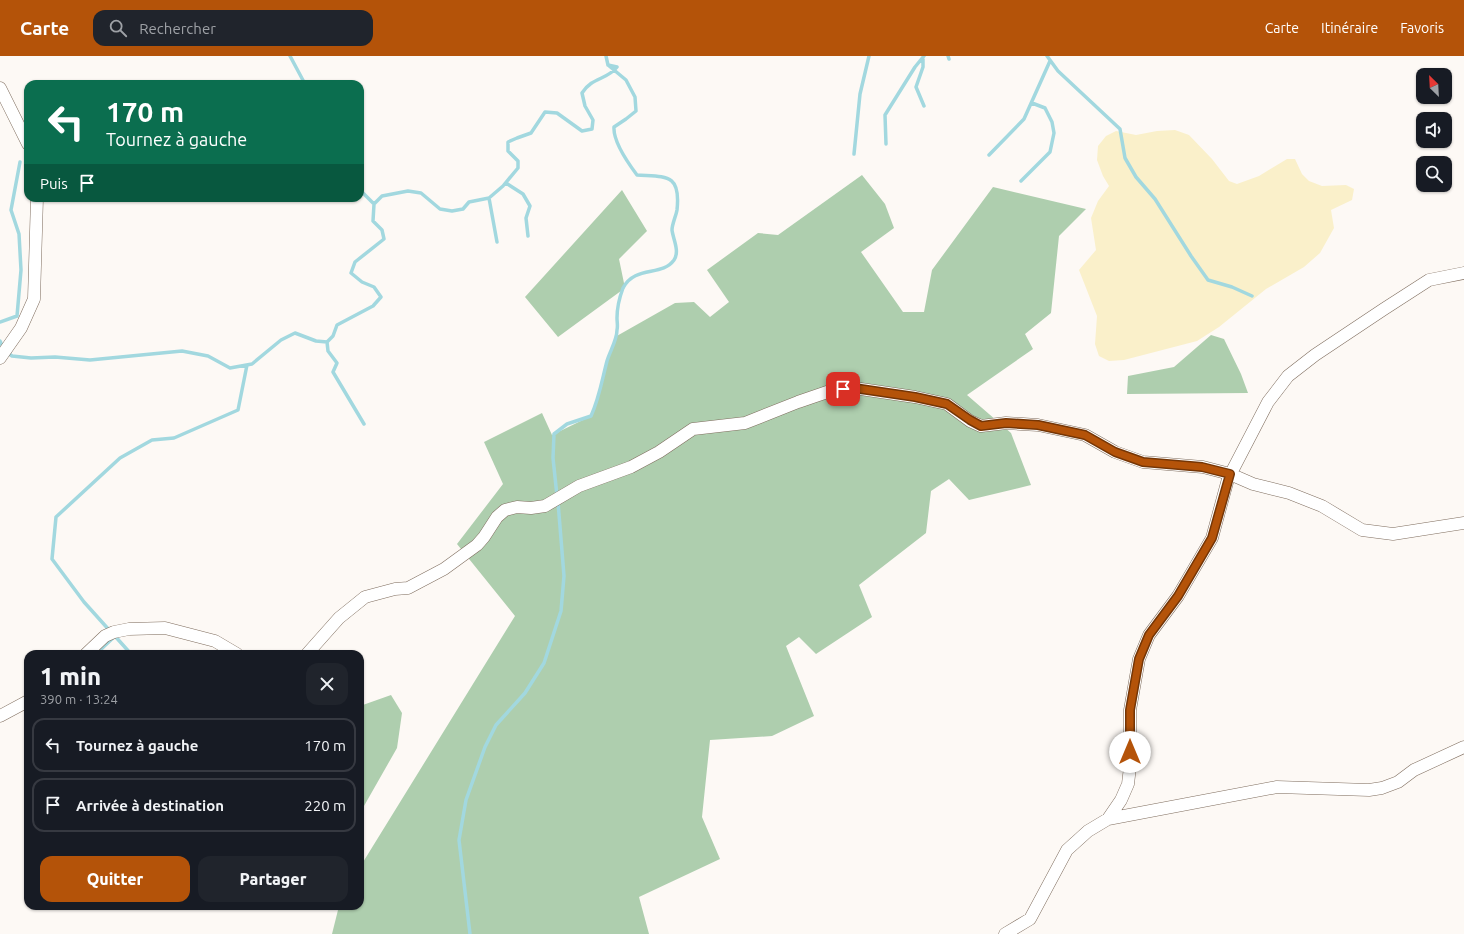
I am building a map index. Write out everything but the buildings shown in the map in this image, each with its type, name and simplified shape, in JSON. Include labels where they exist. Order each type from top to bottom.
[{"type":"street","points":[[0,88],[24,136]]},
{"type":"street","points":[[0,358],[21,328],[34,299],[36,202]]},
{"type":"street","points":[[1005,934],[1030,919],[1067,850],[1088,831],[1108,818],[1121,800],[1128,784],[1130,767],[1130,710],[1139,659],[1149,635],[1178,596],[1212,538],[1230,474],[1268,402],[1288,376],[1315,355],[1428,280],[1464,274]]},
{"type":"street","points":[[311,650],[339,618],[365,597],[395,588],[408,588],[444,569],[477,545],[497,517],[505,510],[517,507],[531,508],[545,506],[579,486],[631,467],[659,452],[693,429],[745,422],[833,390],[854,388],[940,402],[947,404],[981,426],[1006,423],[1038,425],[1085,435],[1115,452],[1143,462],[1202,467],[1230,474],[1253,484],[1289,493],[1322,506],[1362,530],[1393,534],[1464,523]]},
{"type":"street","points":[[90,650],[105,636],[114,632],[129,629],[165,628],[215,642],[229,650]]},
{"type":"street","points":[[0,716],[24,702]]},
{"type":"street","points":[[1108,818],[1277,787],[1368,790],[1382,788],[1398,782],[1414,770],[1464,747]]},
{"type":"green space","points":[[862,175],[885,204],[894,228],[861,252],[903,312],[924,312],[932,270],[993,187],[1086,209],[1059,236],[1051,313],[1025,334],[1033,349],[967,395],[1011,433],[1031,485],[969,500],[949,479],[931,491],[926,533],[859,585],[872,617],[816,654],[799,637],[786,646],[814,716],[772,736],[710,740],[702,817],[720,859],[639,897],[649,934],[332,934],[338,910],[364,910],[364,861],[515,616],[457,544],[503,484],[484,442],[542,413],[552,435],[591,416],[597,403],[615,337],[675,303],[694,302],[710,317],[729,302],[707,270],[758,233],[778,235]]},
{"type":"green space","points":[[622,190],[647,231],[619,259],[625,288],[558,337],[525,297]]},
{"type":"green space","points":[[1211,335],[1224,339],[1241,374],[1248,393],[1127,394],[1128,376],[1174,367]]},
{"type":"green space","points":[[391,695],[402,713],[397,748],[364,806],[364,705]]},
{"type":"sand","points":[[1175,130],[1189,135],[1212,159],[1229,181],[1237,184],[1259,176],[1287,159],[1295,159],[1302,174],[1309,181],[1322,186],[1346,185],[1354,189],[1352,200],[1331,210],[1334,228],[1320,253],[1304,267],[1266,289],[1219,327],[1197,341],[1124,360],[1109,361],[1099,356],[1095,344],[1097,316],[1079,270],[1096,250],[1091,218],[1098,201],[1109,186],[1103,176],[1097,160],[1098,146],[1106,136],[1116,131],[1136,135],[1157,131]]},
{"type":"waterway","points":[[290,56],[303,80]]},
{"type":"waterway","points":[[0,341],[4,350],[12,356],[31,358],[55,357],[90,360],[182,351],[208,356],[230,368],[252,364],[281,340],[295,333],[316,341],[327,342],[333,336],[337,325],[373,306],[381,297],[374,287],[362,282],[351,273],[355,262],[384,239],[382,230],[373,221],[374,204],[382,196],[408,191],[421,193],[440,209],[452,211],[463,209],[469,202],[489,198],[503,186],[518,168],[518,161],[508,151],[508,142],[531,133],[545,112],[557,113],[582,131],[592,129],[593,120],[585,106],[582,93],[590,84],[609,74],[617,67],[608,65],[606,56]]},
{"type":"waterway","points":[[854,154],[860,94],[869,56]]},
{"type":"waterway","points":[[886,144],[885,115],[915,67],[924,56]]},
{"type":"waterway","points":[[1047,56],[1058,71],[1120,129],[1125,158],[1136,177],[1155,199],[1208,280],[1232,287],[1252,296]]},
{"type":"waterway","points":[[923,59],[923,67],[916,87],[924,106]]},
{"type":"waterway","points":[[989,155],[1024,119],[1050,61]]},
{"type":"waterway","points":[[557,496],[553,458],[554,434],[567,424],[591,416],[594,410],[607,361],[616,338],[617,318],[623,288],[634,276],[663,268],[669,265],[676,256],[676,245],[672,230],[677,210],[677,189],[674,183],[669,179],[656,176],[637,175],[629,165],[618,146],[614,133],[614,127],[636,111],[635,97],[626,80],[608,65]]},
{"type":"waterway","points":[[1021,181],[1050,152],[1054,133],[1052,122],[1045,108],[1032,103]]},
{"type":"waterway","points":[[0,322],[17,316],[21,270],[19,234],[11,210],[20,162]]},
{"type":"waterway","points":[[506,183],[523,194],[530,206],[526,218],[528,236]]},
{"type":"waterway","points":[[364,194],[374,204]]},
{"type":"waterway","points":[[489,198],[497,242]]},
{"type":"waterway","points":[[327,342],[328,351],[337,363],[333,372],[364,424]]},
{"type":"waterway","points":[[110,631],[84,602],[52,559],[56,517],[120,458],[152,440],[174,438],[238,410],[247,365]]},
{"type":"waterway","points":[[470,934],[459,840],[466,800],[485,747],[496,725],[525,693],[544,663],[561,611],[564,576],[558,502]]},
{"type":"waterway","points":[[114,635],[127,650]]},
{"type":"waterway","points":[[100,650],[114,637]]},
{"type":"route","points":[[843,389],[854,388],[915,397],[947,404],[981,426],[1006,423],[1038,425],[1085,435],[1115,452],[1143,462],[1202,467],[1230,474],[1212,538],[1178,596],[1149,635],[1139,659],[1130,710],[1130,752]]}]
